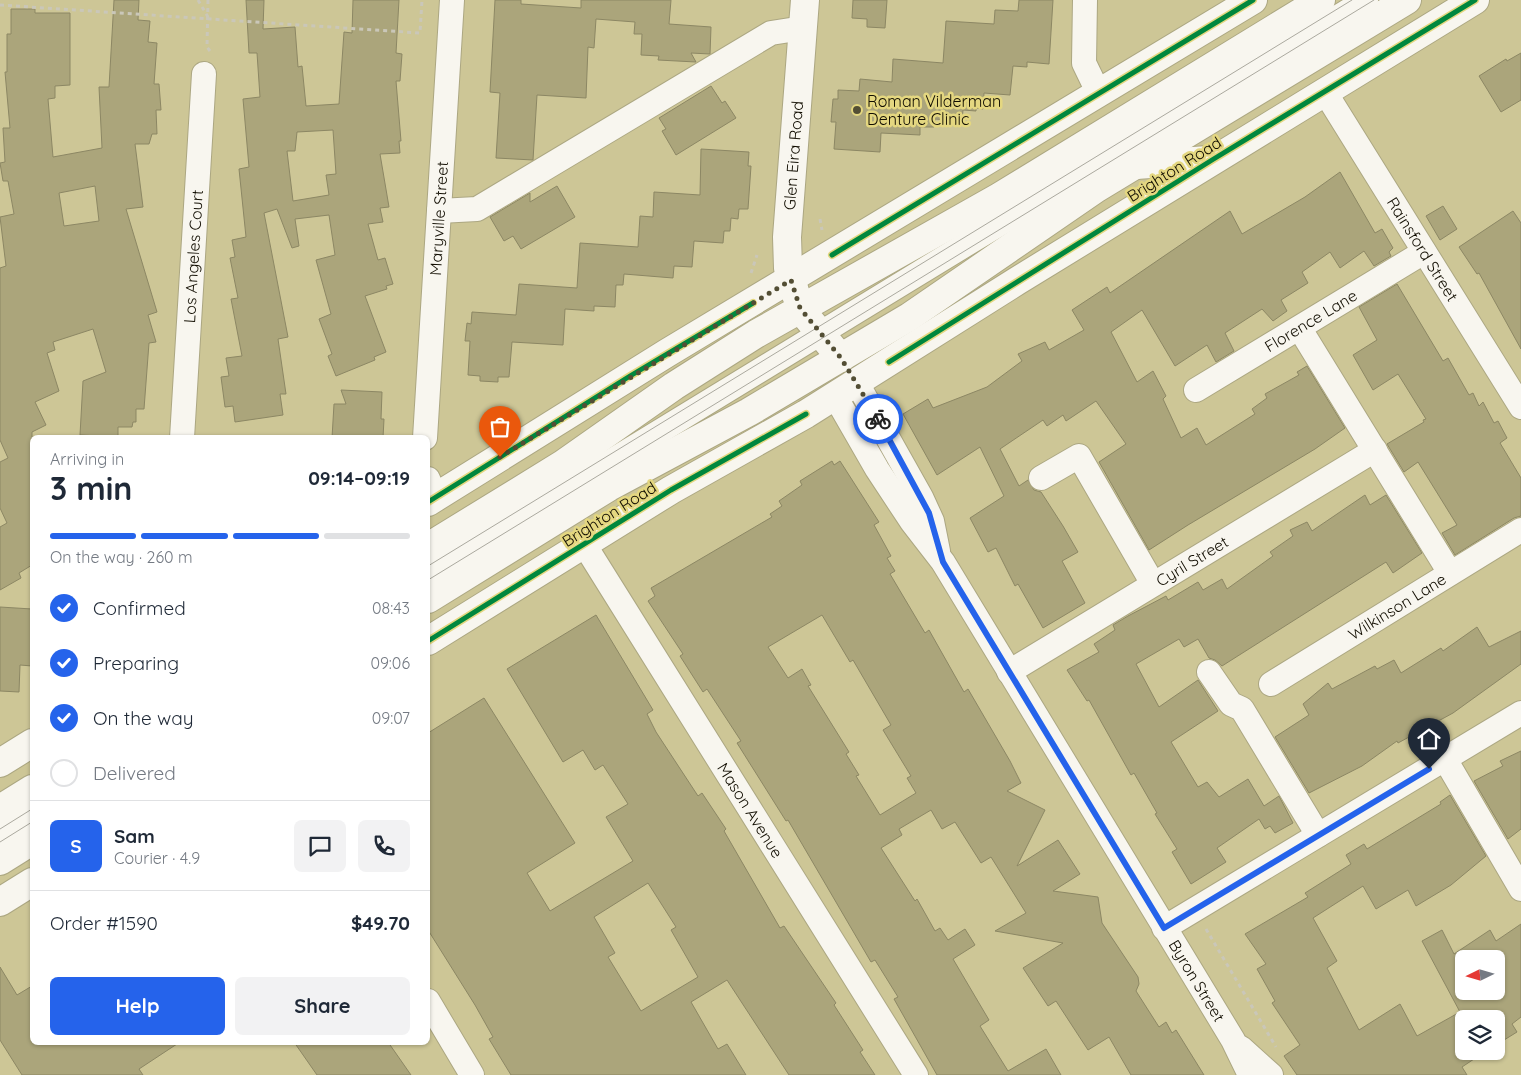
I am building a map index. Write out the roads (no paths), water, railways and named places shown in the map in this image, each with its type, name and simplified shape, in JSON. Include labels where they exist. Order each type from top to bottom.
[{"type":"main road","name":"Glen Eira Road","points":[[805,0],[787,238],[791,280],[800,308],[831,363]]},
{"type":"main road","points":[[430,493],[791,280],[1253,0]]},
{"type":"main road","points":[[433,540],[564,464],[703,366],[800,308],[998,197],[1321,0]]},
{"type":"main road","name":"Brighton Road","points":[[430,598],[616,483],[748,412],[934,300],[1062,211],[1407,0]]},
{"type":"main road","points":[[1431,27],[1444,0]]},
{"type":"main road","name":"Brighton Road","points":[[430,639],[672,490],[846,389],[1212,160],[1475,0]]},
{"type":"main road","points":[[1136,165],[1212,160]]},
{"type":"main road","name":"Byron Street","points":[[831,363],[846,389]]},
{"type":"main road","points":[[0,763],[30,744]]},
{"type":"main road","points":[[0,809],[30,790]]},
{"type":"main road","points":[[0,861],[30,842]]},
{"type":"main road","points":[[0,902],[30,883]]},
{"type":"street","name":"Maryville Street","points":[[425,435],[452,0]]},
{"type":"street","points":[[1085,0],[1084,63],[1099,94]]},
{"type":"street","points":[[430,572],[1366,0]]},
{"type":"street","points":[[440,211],[477,209],[771,33],[803,28]]},
{"type":"street","name":"Los Angeles Court","points":[[182,435],[204,74]]},
{"type":"street","name":"Rainsford Street","points":[[1325,92],[1521,407]]},
{"type":"street","name":"Florence Lane","points":[[1196,390],[1300,329],[1424,252]]},
{"type":"street","points":[[1300,329],[1450,573]]},
{"type":"street","name":"Byron Street","points":[[846,389],[921,497],[932,521],[943,562],[1233,1040],[1250,1075]]},
{"type":"street","name":"Cyril Street","points":[[1009,672],[1374,450]]},
{"type":"street","points":[[1041,478],[1079,456],[1153,584]]},
{"type":"street","name":"Wilkinson Lane","points":[[1271,684],[1521,530]]},
{"type":"street","name":"Mason Avenue","points":[[584,544],[916,1075]]},
{"type":"street","points":[[1209,672],[1231,704],[1242,709],[1318,835]]},
{"type":"street","points":[[1164,928],[1521,713]]},
{"type":"street","points":[[1445,759],[1521,889]]},
{"type":"street","points":[[0,834],[30,815]]},
{"type":"street","points":[[430,1004],[472,1075]]},
{"type":"street","name":"Byron Street","points":[[1233,1040],[1270,1075]]},
{"type":"tram line","points":[[430,565],[1352,0]]},
{"type":"tram line","points":[[430,579],[1374,0]]},
{"type":"tram line","points":[[0,829],[30,810]]},
{"type":"tram line","points":[[0,842],[30,823]]},
{"type":"place","name":"Roman Vilderman Denture Clinic","points":[[857,110]]}]
